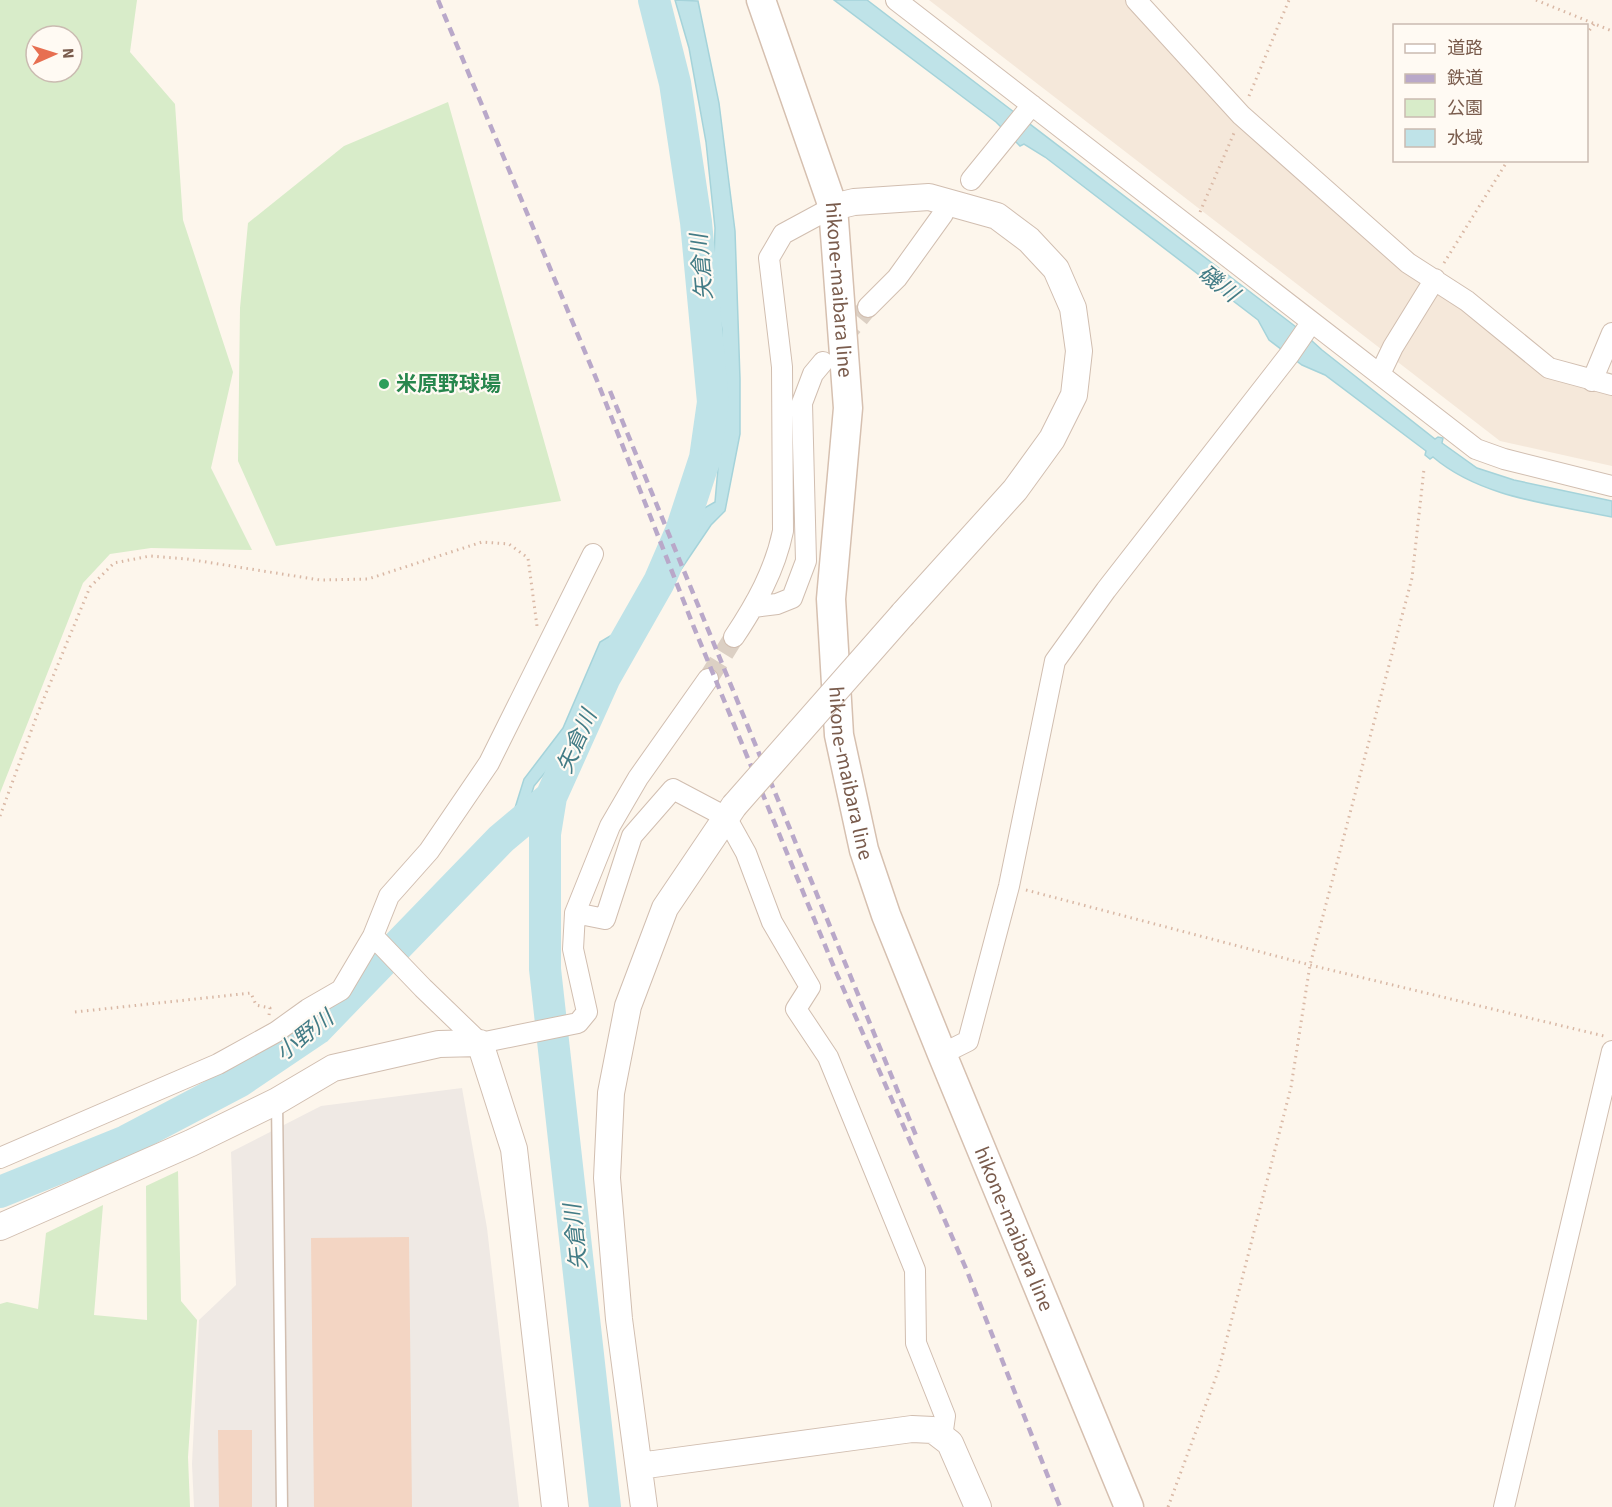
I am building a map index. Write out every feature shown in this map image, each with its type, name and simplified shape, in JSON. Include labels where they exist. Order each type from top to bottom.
[{"type":"main road","name":"hikone-maibara line","points":[[761,0],[833,207],[848,408],[831,599],[839,735],[864,850],[886,915],[942,1054],[1129,1507]]},
{"type":"street","points":[[896,0],[1028,110],[1309,327],[1380,374],[1476,449],[1504,459],[1612,486]]},
{"type":"street","points":[[1136,0],[1241,115],[1408,263],[1467,301],[1549,368],[1612,385]]},
{"type":"street","points":[[971,180],[1028,110]]},
{"type":"street","points":[[645,1507],[619,1319],[607,1178],[611,1093],[628,1006],[665,908],[730,812],[1015,490],[1052,439],[1074,395],[1079,351],[1073,308],[1056,269],[1029,240],[997,216],[929,197],[854,202],[833,207],[783,234],[769,258],[783,376],[783,531],[779,552],[754,607],[734,637]]},
{"type":"street","points":[[868,307],[897,278],[944,214]]},
{"type":"street","points":[[1380,374],[1393,347],[1435,279]]},
{"type":"street","points":[[942,1054],[968,1041],[1009,886],[1055,661],[1106,590],[1309,327]]},
{"type":"street","points":[[1592,381],[1612,333]]},
{"type":"street","points":[[754,607],[777,604],[792,598],[807,561],[802,403],[809,381],[823,362]]},
{"type":"street","points":[[0,1158],[218,1064],[276,1032],[308,1009],[341,990],[373,936],[389,896],[429,851],[489,763],[593,554]]},
{"type":"street","points":[[0,1227],[191,1143],[277,1101],[333,1068],[439,1044],[480,1043],[578,1023],[587,1011],[573,949],[575,913],[610,826],[639,778],[708,679]]},
{"type":"street","points":[[575,913],[605,919],[632,836],[673,789],[730,812],[772,922],[810,987],[796,1009],[828,1057],[915,1270],[916,1343],[945,1416],[942,1437]]},
{"type":"street","points":[[373,936],[480,1043],[514,1149],[555,1507]]},
{"type":"street","points":[[1504,1507],[1612,1051]]},
{"type":"street","points":[[639,1466],[912,1429],[933,1430],[950,1443],[978,1507]]},
{"type":"lane","points":[[277,1101],[282,1507]]},
{"type":"path","points":[[1536,0],[1612,31]]},
{"type":"path","points":[[1588,33],[1594,24]]},
{"type":"path","points":[[1435,279],[1507,162]]},
{"type":"path","points":[[1168,1507],[1219,1369],[1291,1087],[1310,966],[1412,579],[1424,469]]},
{"type":"path","points":[[0,816],[41,705],[90,587],[114,563],[150,556],[236,565],[320,580],[368,579],[482,542],[509,544],[528,558],[541,658]]},
{"type":"path","points":[[1009,886],[1310,966],[1612,1037]]},
{"type":"path","points":[[75,1012],[251,993],[256,1005],[270,1008]]},
{"type":"shaded area","points":[[929,0],[1128,0],[1248,132],[1549,376],[1612,391],[1612,466],[1500,441]]},
{"type":"shaded area","points":[[462,1088],[487,1228],[519,1507],[194,1507],[192,1464],[199,1320],[236,1285],[231,1152],[321,1106]]},
{"type":"green space","points":[[0,0],[137,0],[130,52],[175,104],[183,220],[233,372],[211,468],[252,550],[151,548],[110,554],[83,583],[0,793]]},
{"type":"green space","name":"米原野球場","points":[[448,102],[561,501],[276,546],[238,461],[240,308],[248,223],[344,146]]},
{"type":"green space","points":[[178,1171],[181,1301],[197,1320],[188,1457],[190,1507],[0,1507],[0,1304],[7,1302],[38,1309],[46,1233],[103,1205],[94,1315],[147,1320],[146,1186]]},
{"type":"water","points":[[675,0],[698,1],[719,103],[735,231],[740,434],[725,511],[711,525],[630,645],[609,661],[575,736],[534,786],[518,837],[505,840],[524,779],[563,728],[600,642],[617,632],[629,609],[647,596],[694,514],[715,502],[721,434],[722,329],[713,292],[715,228],[706,142],[689,48]]},
{"type":"water","name":"磯川","points":[[834,0],[867,0],[1300,330],[1435,439],[1443,438],[1442,443],[1477,468],[1514,480],[1612,501],[1612,517],[1518,498],[1495,491],[1452,471],[1433,457],[1430,459],[1425,455],[1426,451],[1325,375],[1302,365],[1269,340],[1258,320],[1045,157],[1024,144],[1020,146],[996,122]]},
{"type":"building","points":[[409,1237],[412,1507],[314,1507],[311,1238]]},
{"type":"building","points":[[218,1430],[252,1430],[252,1507],[219,1507]]},
{"type":"waterway","name":"矢倉川","points":[[605,1507],[545,969],[545,834],[551,797],[605,677],[659,582],[681,531],[705,458],[713,402],[696,222],[675,83],[654,0]]},
{"type":"waterway","name":"小野川","points":[[0,1192],[126,1141],[240,1081],[317,1029],[501,839],[551,797]]},
{"type":"tunnel","points":[[840,341],[868,307]]},
{"type":"tunnel","points":[[708,679],[734,637]]},
{"type":"railway","points":[[438,0],[598,383],[693,625],[836,972],[967,1271],[1060,1507]]},
{"type":"railway","points":[[610,391],[917,1138]]},
{"type":"place","name":"米原野球場","points":[[384,384]]}]
